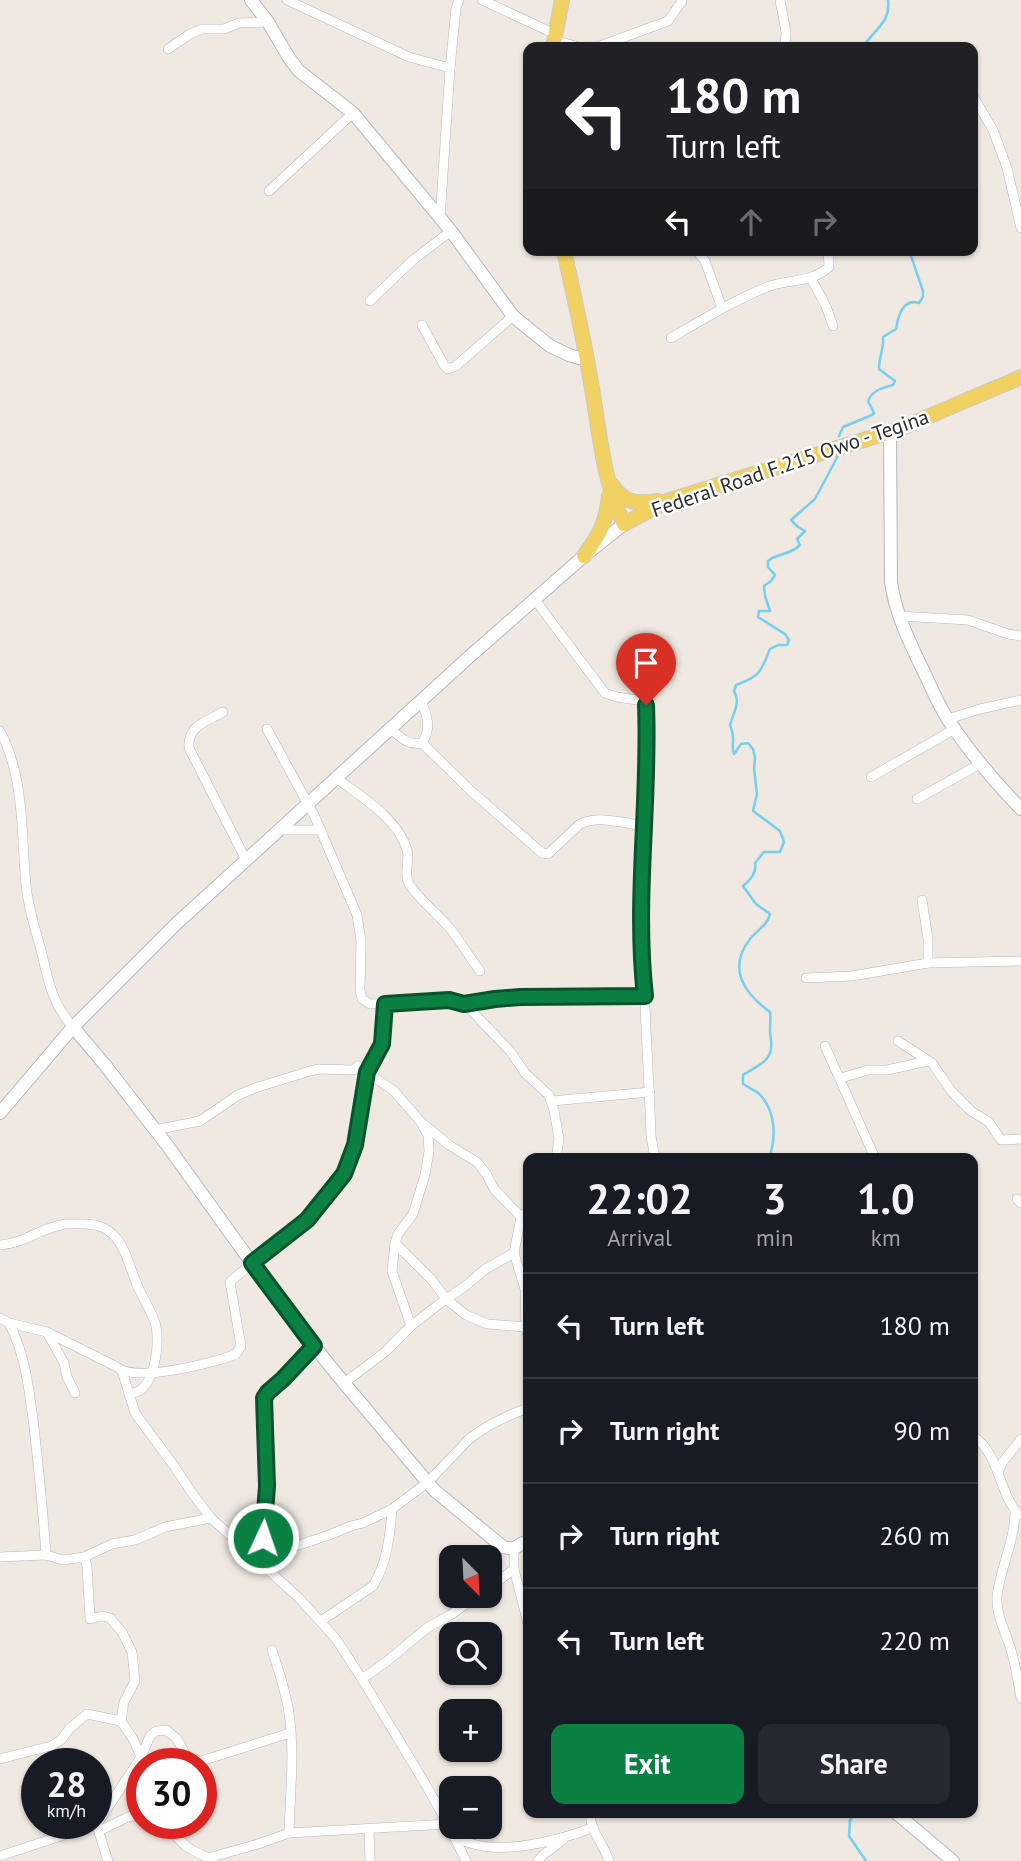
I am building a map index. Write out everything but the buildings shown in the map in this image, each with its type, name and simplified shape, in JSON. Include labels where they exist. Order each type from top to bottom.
[{"type":"main road","points":[[554,40],[562,0]]},
{"type":"main road","name":"Federal Road F.215 Owo - Tegina","points":[[565,256],[587,357],[609,483],[624,524],[667,500],[890,432],[1021,377]]},
{"type":"main road","points":[[609,483],[629,501],[643,503],[667,500]]},
{"type":"main road","points":[[584,556],[603,529],[607,517],[609,483]]},
{"type":"street","points":[[251,0],[299,71],[353,113],[450,231],[513,316],[550,346],[579,358],[587,357]]},
{"type":"street","points":[[287,0],[408,57],[450,68]]},
{"type":"street","points":[[440,219],[450,68],[459,0]]},
{"type":"street","points":[[482,0],[554,40]]},
{"type":"street","points":[[780,0],[785,42]]},
{"type":"street","points":[[611,42],[668,21],[682,1]]},
{"type":"street","points":[[168,49],[202,29],[224,29],[239,23],[268,22]]},
{"type":"street","points":[[978,104],[993,130],[1002,155],[1021,228]]},
{"type":"street","points":[[269,191],[353,113]]},
{"type":"street","points":[[370,301],[413,260],[450,231]]},
{"type":"street","points":[[701,256],[722,308]]},
{"type":"street","points":[[671,338],[722,308],[771,286],[823,273],[829,267],[828,256]]},
{"type":"street","points":[[811,278],[833,326]]},
{"type":"street","points":[[422,326],[448,369],[456,366],[513,316]]},
{"type":"street","points":[[890,432],[891,582],[899,615],[913,650],[951,724],[980,764],[1021,810]]},
{"type":"street","points":[[0,1113],[73,1027],[176,924],[390,728],[584,556],[624,524]]},
{"type":"street","points":[[535,600],[605,693],[644,701],[646,705],[647,777],[642,917],[654,1153]]},
{"type":"street","points":[[899,615],[968,620],[1008,635],[1021,636]]},
{"type":"street","points":[[871,777],[951,724],[1021,700]]},
{"type":"street","points":[[390,728],[405,741],[414,745],[422,743],[427,736],[428,723],[421,701]]},
{"type":"street","points":[[223,712],[193,730],[188,738],[189,748],[246,860]]},
{"type":"street","points":[[267,729],[321,830],[358,915],[362,999],[370,1004],[449,1000],[464,1004],[520,997],[645,996]]},
{"type":"street","points":[[0,731],[9,751],[19,793],[26,889],[51,993],[60,1011],[155,1130],[314,1346],[427,1483],[503,1547],[514,1549]]},
{"type":"street","points":[[422,743],[470,790],[542,853],[548,854],[586,821],[611,821],[644,826]]},
{"type":"street","points":[[917,799],[980,764]]},
{"type":"street","points":[[336,778],[368,802],[397,829],[408,852],[406,874],[409,884],[452,932],[480,971]]},
{"type":"street","points":[[280,830],[321,830]]},
{"type":"street","points":[[922,900],[928,939],[928,963]]},
{"type":"street","points":[[806,978],[852,976],[928,963],[1021,961]]},
{"type":"street","points":[[0,1318],[9,1323],[47,1332],[122,1371],[150,1374],[219,1360],[239,1352],[241,1346],[230,1284],[307,1220],[344,1174],[355,1145],[367,1072],[382,1044],[385,1004]]},
{"type":"street","points":[[464,1004],[510,1051],[525,1073],[544,1089],[552,1101],[559,1139],[557,1153]]},
{"type":"street","points":[[898,1041],[934,1066],[951,1092],[971,1111],[989,1122],[1001,1140],[1021,1139]]},
{"type":"street","points":[[825,1046],[873,1153]]},
{"type":"street","points":[[841,1078],[868,1070],[887,1070],[928,1061]]},
{"type":"street","points":[[155,1130],[200,1121],[238,1095],[301,1073],[319,1069],[354,1070],[358,1066],[394,1091],[421,1122],[449,1145],[477,1162],[494,1189],[523,1212]]},
{"type":"street","points":[[552,1101],[650,1093]]},
{"type":"street","points":[[411,1326],[392,1272],[395,1243],[404,1224],[413,1214],[425,1175],[429,1151],[428,1135],[421,1122]]},
{"type":"street","points":[[523,1221],[514,1253],[523,1282]]},
{"type":"street","points":[[0,1245],[23,1240],[48,1228],[69,1224],[102,1227],[116,1237],[156,1325],[154,1367],[145,1386],[129,1395]]},
{"type":"street","points":[[395,1243],[456,1309],[475,1320],[523,1330]]},
{"type":"street","points":[[344,1383],[385,1352],[411,1326],[484,1270],[514,1253]]},
{"type":"street","points":[[9,1323],[22,1351],[29,1384],[46,1555]]},
{"type":"street","points":[[47,1332],[61,1356],[75,1393]]},
{"type":"street","points":[[265,1562],[263,1538],[267,1486],[264,1398],[314,1346]]},
{"type":"street","points":[[122,1371],[135,1413],[191,1493],[211,1518],[265,1562],[336,1639],[439,1809]]},
{"type":"street","points":[[265,1562],[290,1548],[363,1523],[392,1509],[427,1483],[470,1438],[488,1426],[523,1410]]},
{"type":"street","points":[[998,1472],[1021,1439]]},
{"type":"street","points":[[978,1442],[990,1456],[1007,1497],[1018,1514],[997,1597],[997,1607],[1011,1648],[1021,1698]]},
{"type":"street","points":[[1009,1454],[1021,1453]]},
{"type":"street","points":[[321,1621],[373,1586],[389,1540],[392,1509]]},
{"type":"street","points":[[0,1557],[46,1555],[63,1560],[83,1557],[111,1544],[135,1540],[165,1527],[211,1518]]},
{"type":"street","points":[[514,1549],[523,1544]]},
{"type":"street","points":[[514,1549],[514,1569],[523,1605]]},
{"type":"street","points":[[83,1557],[88,1566],[90,1619],[102,1616],[110,1618],[132,1652],[135,1681],[124,1702],[121,1721],[137,1748]]},
{"type":"street","points":[[502,1578],[514,1569]]},
{"type":"street","points":[[362,1679],[428,1628],[460,1608]]},
{"type":"street","points":[[272,1650],[289,1713],[292,1755],[289,1833]]},
{"type":"street","points":[[0,1759],[51,1746],[61,1740],[70,1728],[87,1714],[121,1721]]},
{"type":"street","points":[[145,1748],[150,1736],[156,1731],[166,1730],[175,1737],[181,1748]]},
{"type":"street","points":[[217,1756],[290,1733]]},
{"type":"street","points":[[112,1804],[126,1781]]},
{"type":"street","points":[[591,1818],[592,1828],[606,1850],[609,1861]]},
{"type":"street","points":[[902,1818],[953,1861]]},
{"type":"street","points":[[178,1839],[198,1855],[211,1859],[289,1833],[439,1825]]},
{"type":"street","points":[[460,1839],[474,1845],[505,1848],[564,1839],[592,1828]]},
{"type":"street","points":[[369,1829],[370,1861]]},
{"type":"street","points":[[0,1856],[57,1839]]},
{"type":"street","points":[[102,1839],[108,1861]]},
{"type":"street","points":[[455,1839],[466,1861]]},
{"type":"street","points":[[538,1861],[564,1839]]},
{"type":"waterway","points":[[867,42],[887,15],[888,0]]},
{"type":"waterway","points":[[839,436],[843,427],[872,415],[874,413],[868,401],[872,394],[893,385],[895,381],[879,369],[880,360],[883,337],[896,329],[905,306],[919,303],[923,297],[911,256]]},
{"type":"waterway","points":[[770,1153],[774,1135],[770,1111],[760,1095],[743,1084],[743,1075],[765,1061],[770,1053],[770,1012],[746,988],[739,970],[743,950],[767,922],[770,914],[756,904],[743,886],[752,876],[755,863],[764,852],[780,852],[784,842],[780,831],[753,811],[757,794],[753,749],[748,743],[741,744],[734,754],[730,725],[737,704],[734,691],[736,685],[751,679],[759,672],[770,649],[787,645],[789,640],[785,634],[758,617],[759,611],[770,611],[764,586],[775,575],[768,567],[768,561],[800,545],[797,539],[805,531],[791,520],[815,499],[839,454]]},
{"type":"waterway","points":[[852,1818],[849,1836],[866,1861]]},
{"type":"route","points":[[263,1538],[267,1486],[264,1398],[314,1346],[252,1263],[307,1220],[344,1174],[355,1145],[367,1072],[382,1044],[385,1004],[449,1000],[464,1004],[520,997],[645,996],[642,971],[642,877],[648,735],[646,705]]}]
